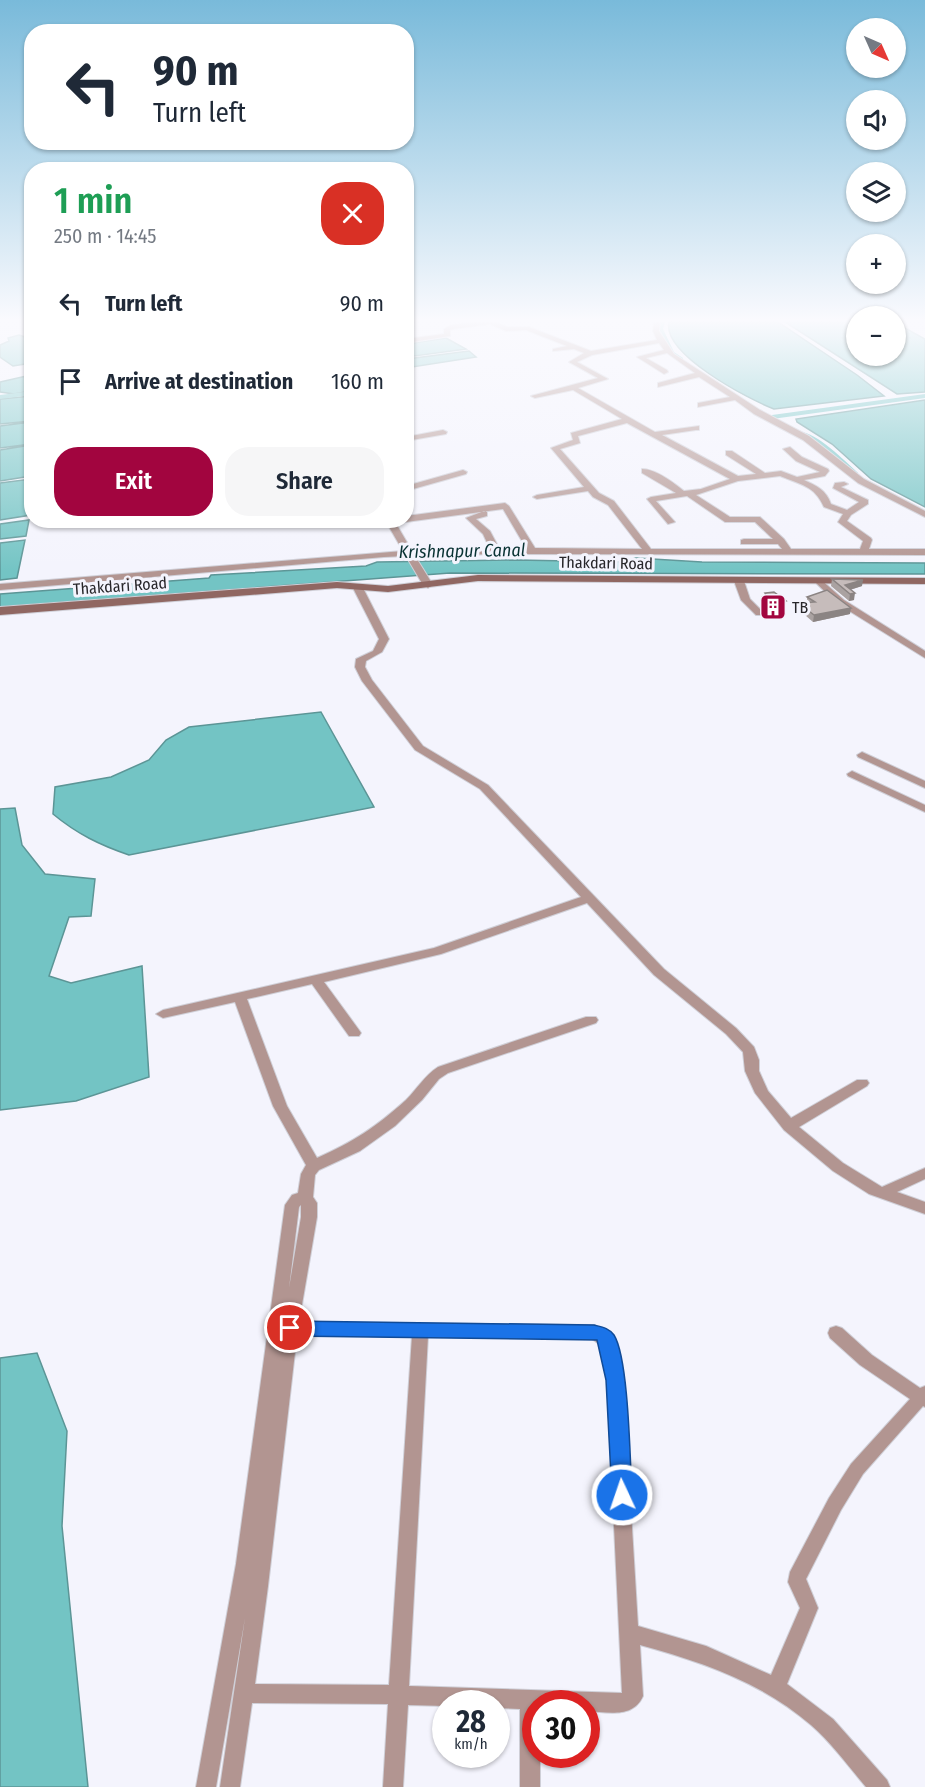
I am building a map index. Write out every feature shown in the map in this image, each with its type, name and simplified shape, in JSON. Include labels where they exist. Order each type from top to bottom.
[{"type":"street","points":[[603,405],[737,479]]},
{"type":"street","points":[[749,405],[806,438],[861,481],[925,514]]},
{"type":"street","points":[[628,420],[574,435],[577,441],[555,446],[555,450],[596,495],[611,503],[649,552]]},
{"type":"street","points":[[654,434],[677,429],[696,429]]},
{"type":"street","points":[[414,437],[443,432]]},
{"type":"street","points":[[787,449],[799,459],[825,471],[822,474],[798,479]]},
{"type":"street","points":[[729,453],[765,476]]},
{"type":"street","points":[[645,471],[728,520],[757,519],[788,551]]},
{"type":"street","points":[[414,487],[463,472]]},
{"type":"street","points":[[671,522],[651,499],[716,487],[737,479],[783,473],[822,492],[827,505],[848,513]]},
{"type":"street","points":[[844,484],[837,487],[865,502],[848,513],[842,522],[868,540],[864,548],[865,553]]},
{"type":"street","points":[[537,497],[590,488]]},
{"type":"street","points":[[414,518],[502,506],[509,511],[533,552]]},
{"type":"street","points":[[496,551],[487,533],[471,518],[509,511]]},
{"type":"street","points":[[396,528],[427,582]]},
{"type":"street","points":[[744,542],[781,542]]},
{"type":"street","points":[[0,587],[384,554],[411,556],[496,551],[925,552]]},
{"type":"street","name":"Thakdari Road","points":[[0,611],[337,585],[388,589],[427,582],[478,578],[925,581]]},
{"type":"street","points":[[739,581],[746,600],[759,614]]},
{"type":"street","points":[[819,581],[841,602],[925,655]]},
{"type":"street","points":[[358,588],[384,639],[383,646],[377,653],[361,659],[360,667],[367,681],[419,748],[484,787],[659,972],[731,1031],[749,1050],[752,1071],[762,1093],[789,1126],[838,1167],[883,1193],[925,1208]]},
{"type":"street","points":[[862,755],[925,785]]},
{"type":"street","points":[[852,774],[925,809]]},
{"type":"street","points":[[163,1014],[462,944],[590,898]]},
{"type":"street","points":[[316,980],[354,1033]]},
{"type":"street","points":[[240,997],[280,1106],[314,1166]]},
{"type":"street","points":[[305,1199],[308,1174],[314,1166],[355,1147],[390,1122],[417,1097],[434,1076],[443,1070],[591,1020]]},
{"type":"street","points":[[789,1126],[862,1083]]},
{"type":"street","points":[[883,1193],[925,1173]]},
{"type":"street","points":[[206,1787],[245,1564],[292,1205],[297,1199],[305,1199],[310,1203],[309,1217],[290,1328],[261,1575],[231,1787]]},
{"type":"street","points":[[290,1328],[594,1332],[603,1335],[607,1340],[615,1380],[633,1696],[627,1703],[600,1702]]},
{"type":"street","points":[[393,1787],[420,1330]]},
{"type":"street","points":[[776,1687],[809,1608],[808,1601],[797,1585],[797,1578],[835,1504],[857,1469],[872,1450],[924,1397],[866,1360],[836,1332]]},
{"type":"street","points":[[630,1633],[702,1652],[776,1687],[819,1719],[880,1787]]},
{"type":"street","points":[[244,1693],[522,1700]]},
{"type":"street","points":[[530,1768],[530,1787]]},
{"type":"water","points":[[0,405],[24,405],[24,422],[0,424]]},
{"type":"water","points":[[766,405],[805,405],[774,409]]},
{"type":"water","points":[[888,405],[925,405],[925,507],[871,479],[832,444],[797,422],[796,419]]},
{"type":"water","points":[[24,423],[24,445],[0,448],[0,426]]},
{"type":"water","points":[[24,446],[24,477],[0,481],[0,450]]},
{"type":"water","points":[[24,480],[24,516],[0,520],[0,483]]},
{"type":"water","points":[[24,521],[24,528],[28,528],[26,536],[0,539],[0,524]]},
{"type":"water","points":[[25,540],[17,578],[0,580],[0,543]]},
{"type":"water","points":[[636,558],[702,562],[925,563],[925,574],[450,573],[0,607],[0,594],[209,578],[211,575],[366,566],[377,562],[517,560],[621,562]]},
{"type":"water","points":[[321,712],[374,807],[129,855],[89,838],[53,814],[55,787],[111,777],[149,760],[166,740],[189,727]]},
{"type":"water","points":[[15,808],[22,845],[45,874],[95,879],[91,916],[69,917],[49,976],[71,983],[142,966],[149,1077],[76,1101],[0,1110],[0,809]]},
{"type":"water","points":[[37,1353],[67,1431],[62,1526],[88,1787],[0,1787],[0,1358]]},
{"type":"building","points":[[832,579],[863,580],[845,585],[855,593],[850,594]]},
{"type":"building","points":[[827,590],[851,608],[814,615],[799,603],[815,602],[807,597]]},
{"type":"building","points":[[774,592],[786,601],[774,604],[765,593]]},
{"type":"waterway","points":[[772,417],[857,405]]},
{"type":"waterway","points":[[802,433],[815,440],[856,474]]},
{"type":"place","name":"TB","points":[[773,607]]},
{"type":"route","points":[[290,1328],[594,1332],[603,1335],[607,1340],[615,1380],[622,1495]]},
{"type":"water label","name":"Krishnapur Canal","points":[[462,551]]}]
